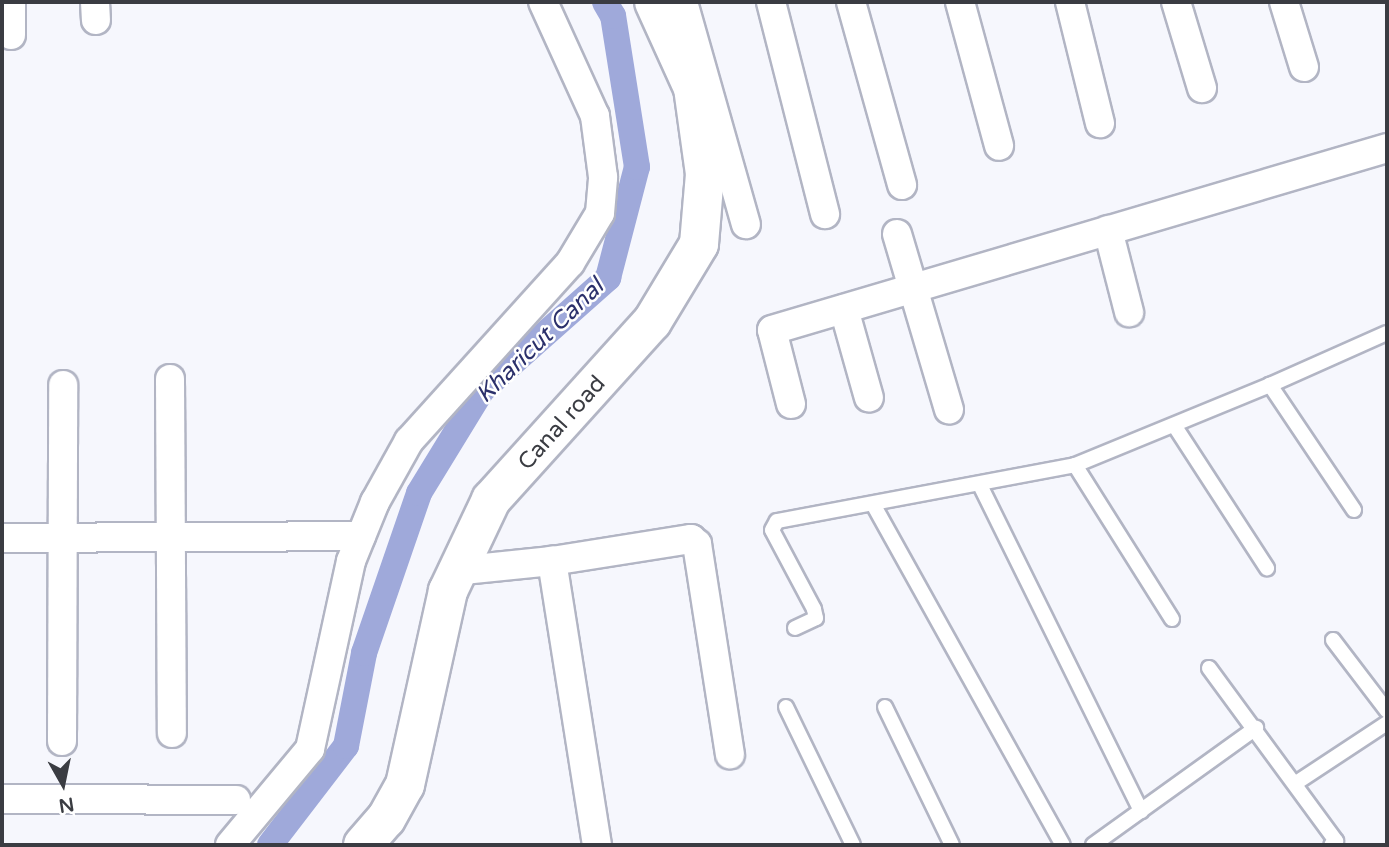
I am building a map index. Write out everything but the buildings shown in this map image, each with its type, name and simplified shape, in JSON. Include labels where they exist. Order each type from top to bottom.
[{"type":"street","points":[[11,2],[11,35]]},
{"type":"street","points":[[230,845],[310,749],[351,561],[409,441],[570,263],[600,213],[603,177],[595,116],[543,2]]},
{"type":"street","name":"Canal road","points":[[363,845],[386,819],[405,785],[455,571],[491,500],[652,323],[699,244],[705,174],[693,88],[654,2]]},
{"type":"street","points":[[683,2],[746,224]]},
{"type":"street","points":[[771,2],[825,214]]},
{"type":"street","points":[[852,2],[902,185]]},
{"type":"street","points":[[960,2],[999,146]]},
{"type":"street","points":[[1070,2],[1100,123]]},
{"type":"street","points":[[1176,2],[1202,89]]},
{"type":"street","points":[[1284,2],[1304,67]]},
{"type":"street","points":[[791,404],[772,330],[1387,148]]},
{"type":"street","points":[[1108,230],[1129,312]]},
{"type":"street","points":[[897,234],[949,410]]},
{"type":"street","points":[[844,309],[869,398]]},
{"type":"street","points":[[170,379],[172,733]]},
{"type":"street","points":[[62,741],[63,385]]},
{"type":"street","points":[[2,538],[64,540],[361,536]]},
{"type":"street","points":[[455,571],[552,561],[691,540],[696,544],[730,754]]},
{"type":"street","points":[[552,561],[597,845]]},
{"type":"street","points":[[2,799],[236,800]]},
{"type":"lane","points":[[795,628],[816,618],[814,609],[772,530],[778,521],[980,485],[1075,464],[1270,385],[1387,333]]},
{"type":"lane","points":[[1270,385],[1353,510]]},
{"type":"lane","points":[[1174,425],[1267,568]]},
{"type":"lane","points":[[1075,464],[1172,620]]},
{"type":"lane","points":[[980,485],[1141,811]]},
{"type":"lane","points":[[873,504],[1063,845]]},
{"type":"lane","points":[[1333,640],[1387,711]]},
{"type":"lane","points":[[1209,668],[1256,728],[1336,841],[1331,845]]},
{"type":"lane","points":[[786,707],[853,845]]},
{"type":"lane","points":[[885,707],[952,845]]},
{"type":"lane","points":[[1296,783],[1387,723]]},
{"type":"lane","points":[[1093,845],[1256,728]]},
{"type":"waterway","name":"Kharicut Canal","points":[[270,845],[346,746],[364,653],[419,493],[482,390],[608,278],[637,167],[613,16],[605,2]]}]
